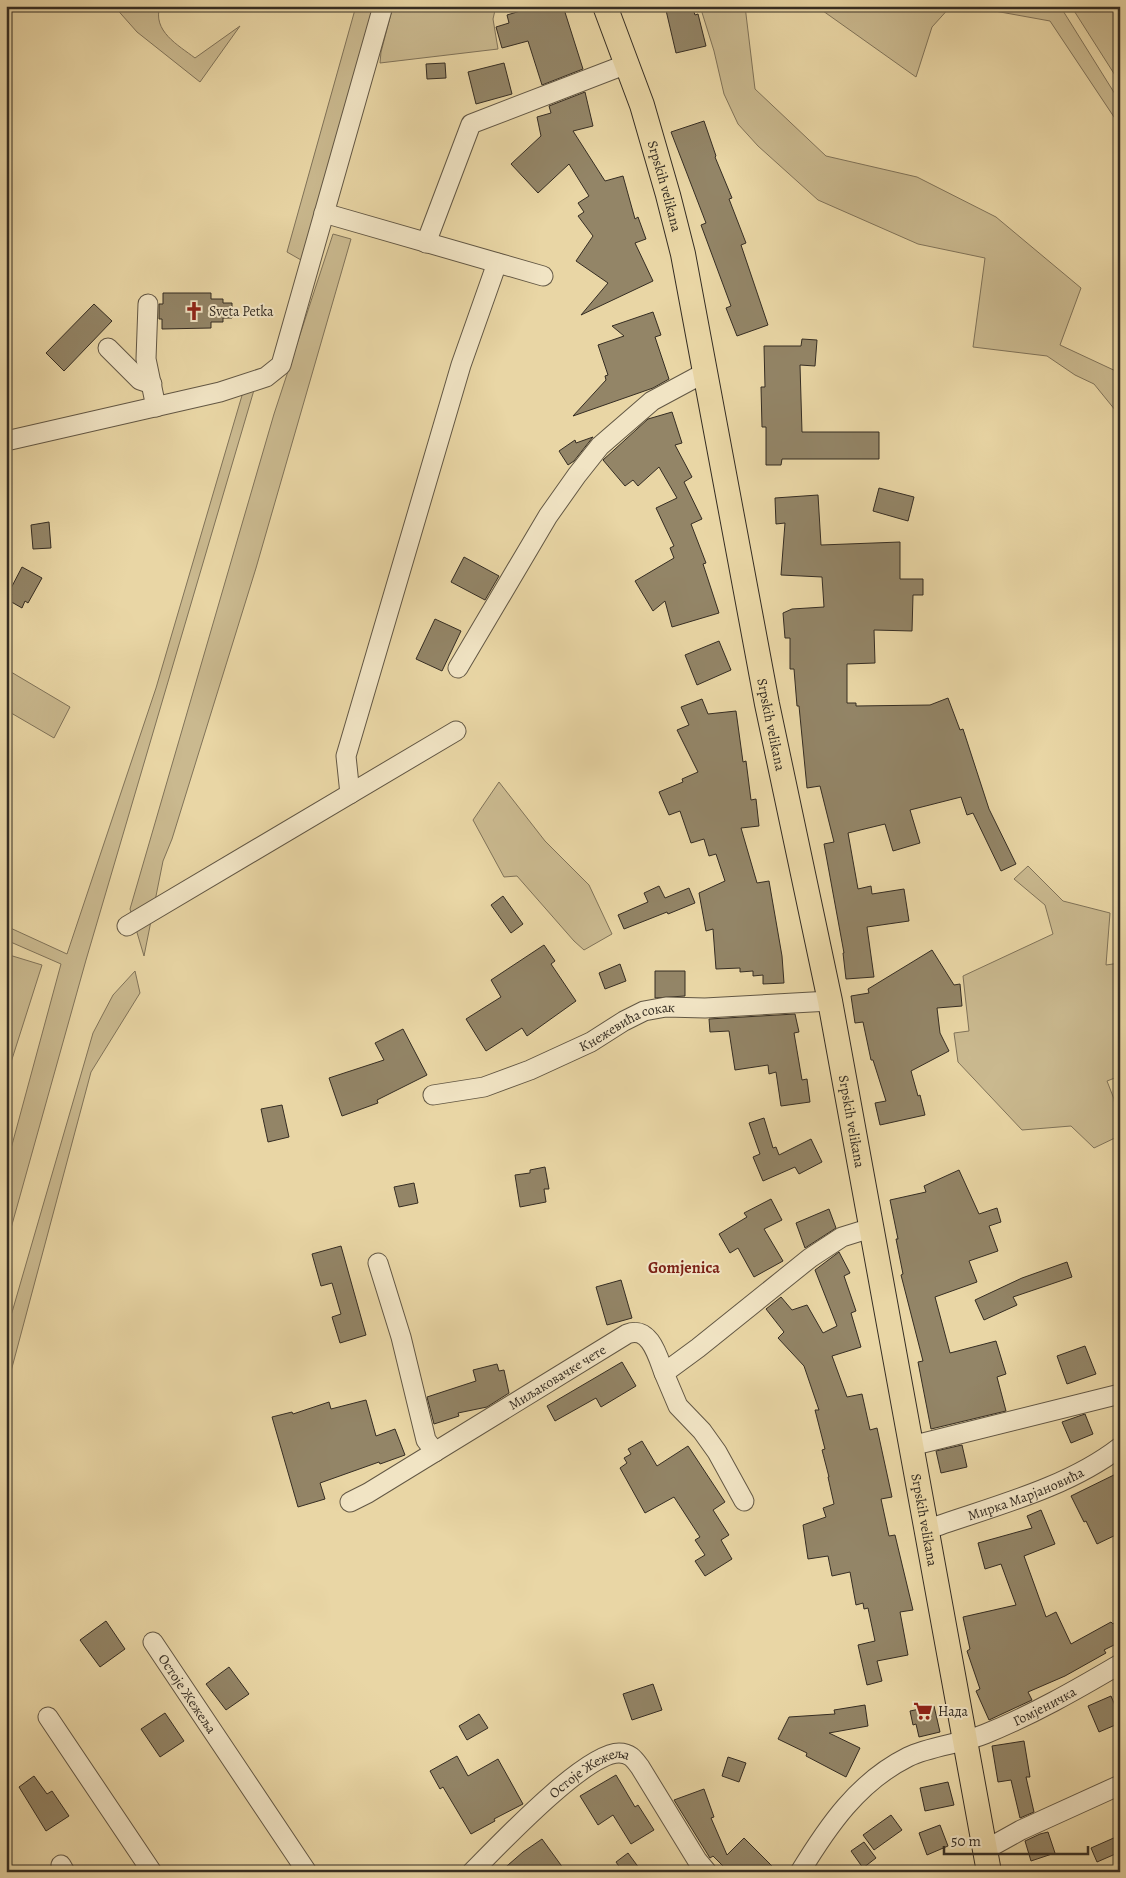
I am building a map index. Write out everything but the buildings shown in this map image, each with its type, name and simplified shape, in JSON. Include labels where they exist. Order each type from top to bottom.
[{"type":"main road","name":"Srpskih velikana","points":[[604,6],[642,104],[683,254],[767,704],[830,1001],[987,1861]]},
{"type":"street","points":[[6,441],[220,392],[266,377],[281,365],[383,6]]},
{"type":"street","points":[[426,242],[471,124],[627,64]]},
{"type":"street","points":[[324,213],[543,276]]},
{"type":"street","points":[[350,794],[346,756],[461,365],[497,263]]},
{"type":"street","points":[[148,304],[146,359],[156,407]]},
{"type":"street","points":[[108,348],[140,380],[152,384]]},
{"type":"street","points":[[458,668],[548,516],[600,446],[652,401],[706,372]]},
{"type":"street","points":[[127,926],[456,731]]},
{"type":"street","name":"Кнежевића сокак","points":[[433,1095],[484,1087],[530,1070],[592,1042],[624,1021],[644,1011],[666,1008],[705,1008],[830,1001]]},
{"type":"street","points":[[664,1373],[706,1342],[810,1258],[842,1237],[871,1228]]},
{"type":"street","points":[[378,1263],[401,1337],[426,1440],[435,1452]]},
{"type":"street","name":"Миљаковачке чете","points":[[350,1502],[368,1494],[632,1332],[643,1334],[649,1340],[657,1354],[678,1406],[702,1431],[717,1452],[744,1501]]},
{"type":"street","points":[[911,1446],[1120,1394]]},
{"type":"street","name":"Мирка Марјановића","points":[[926,1530],[1037,1491],[1078,1474],[1101,1461],[1120,1447]]},
{"type":"street","name":"Остоје Жежеља","points":[[153,1642],[306,1872]]},
{"type":"street","name":"Гомјеничка","points":[[965,1740],[983,1735],[1068,1695],[1120,1664]]},
{"type":"street","points":[[48,1717],[152,1872]]},
{"type":"street","points":[[800,1872],[832,1821],[857,1792],[909,1756],[965,1740]]},
{"type":"street","name":"Остоје Жежеља","points":[[472,1872],[530,1815],[584,1768],[601,1757],[620,1753],[631,1756],[640,1767],[706,1872]]},
{"type":"street","points":[[987,1861],[1021,1830],[1120,1784]]},
{"type":"shaded area","points":[[114,6],[160,6],[160,23],[163,30],[174,42],[195,58],[240,26],[200,82],[137,32]]},
{"type":"shaded area","points":[[356,6],[375,6],[301,260],[287,252]]},
{"type":"shaded area","points":[[393,6],[496,6],[493,19],[498,49],[380,63]]},
{"type":"shaded area","points":[[700,6],[745,6],[755,89],[826,156],[917,177],[996,217],[1081,288],[1060,345],[1120,373],[1120,416],[1094,384],[1075,375],[1047,356],[973,347],[985,258],[918,244],[818,200],[758,146],[738,124],[724,94],[714,51]]},
{"type":"shaded area","points":[[816,6],[951,6],[932,27],[916,77]]},
{"type":"shaded area","points":[[967,6],[1060,6],[1120,102],[1120,126],[1050,21]]},
{"type":"shaded area","points":[[1071,6],[1114,6],[1120,15],[1120,83]]},
{"type":"shaded area","points":[[333,234],[351,239],[256,568],[172,839],[163,861],[144,956],[130,909],[274,414]]},
{"type":"shaded area","points":[[254,390],[86,960],[6,1246],[6,1167],[61,964],[6,940],[6,926],[67,954],[156,688],[243,392]]},
{"type":"shaded area","points":[[6,669],[70,707],[54,738],[6,710]]},
{"type":"shaded area","points":[[499,782],[545,841],[589,885],[612,934],[584,950],[517,876],[504,877],[473,820]]},
{"type":"shaded area","points":[[1028,866],[1063,901],[1110,913],[1106,965],[1120,963],[1120,1076],[1107,1081],[1114,1099],[1119,1136],[1094,1148],[1071,1126],[1022,1130],[958,1062],[954,1033],[969,1031],[963,976],[1053,934],[1045,905],[1014,879]]},
{"type":"shaded area","points":[[6,954],[42,965],[6,1078]]},
{"type":"shaded area","points":[[135,971],[140,993],[91,1072],[6,1390],[6,1333],[93,1033],[113,995]]},
{"type":"place","name":"Sveta Petka","points":[[194,311]]},
{"type":"place","name":"Нада","points":[[923,1711]]},
{"type":"district","name":"Gomjenica","points":[[684,1268]]}]
